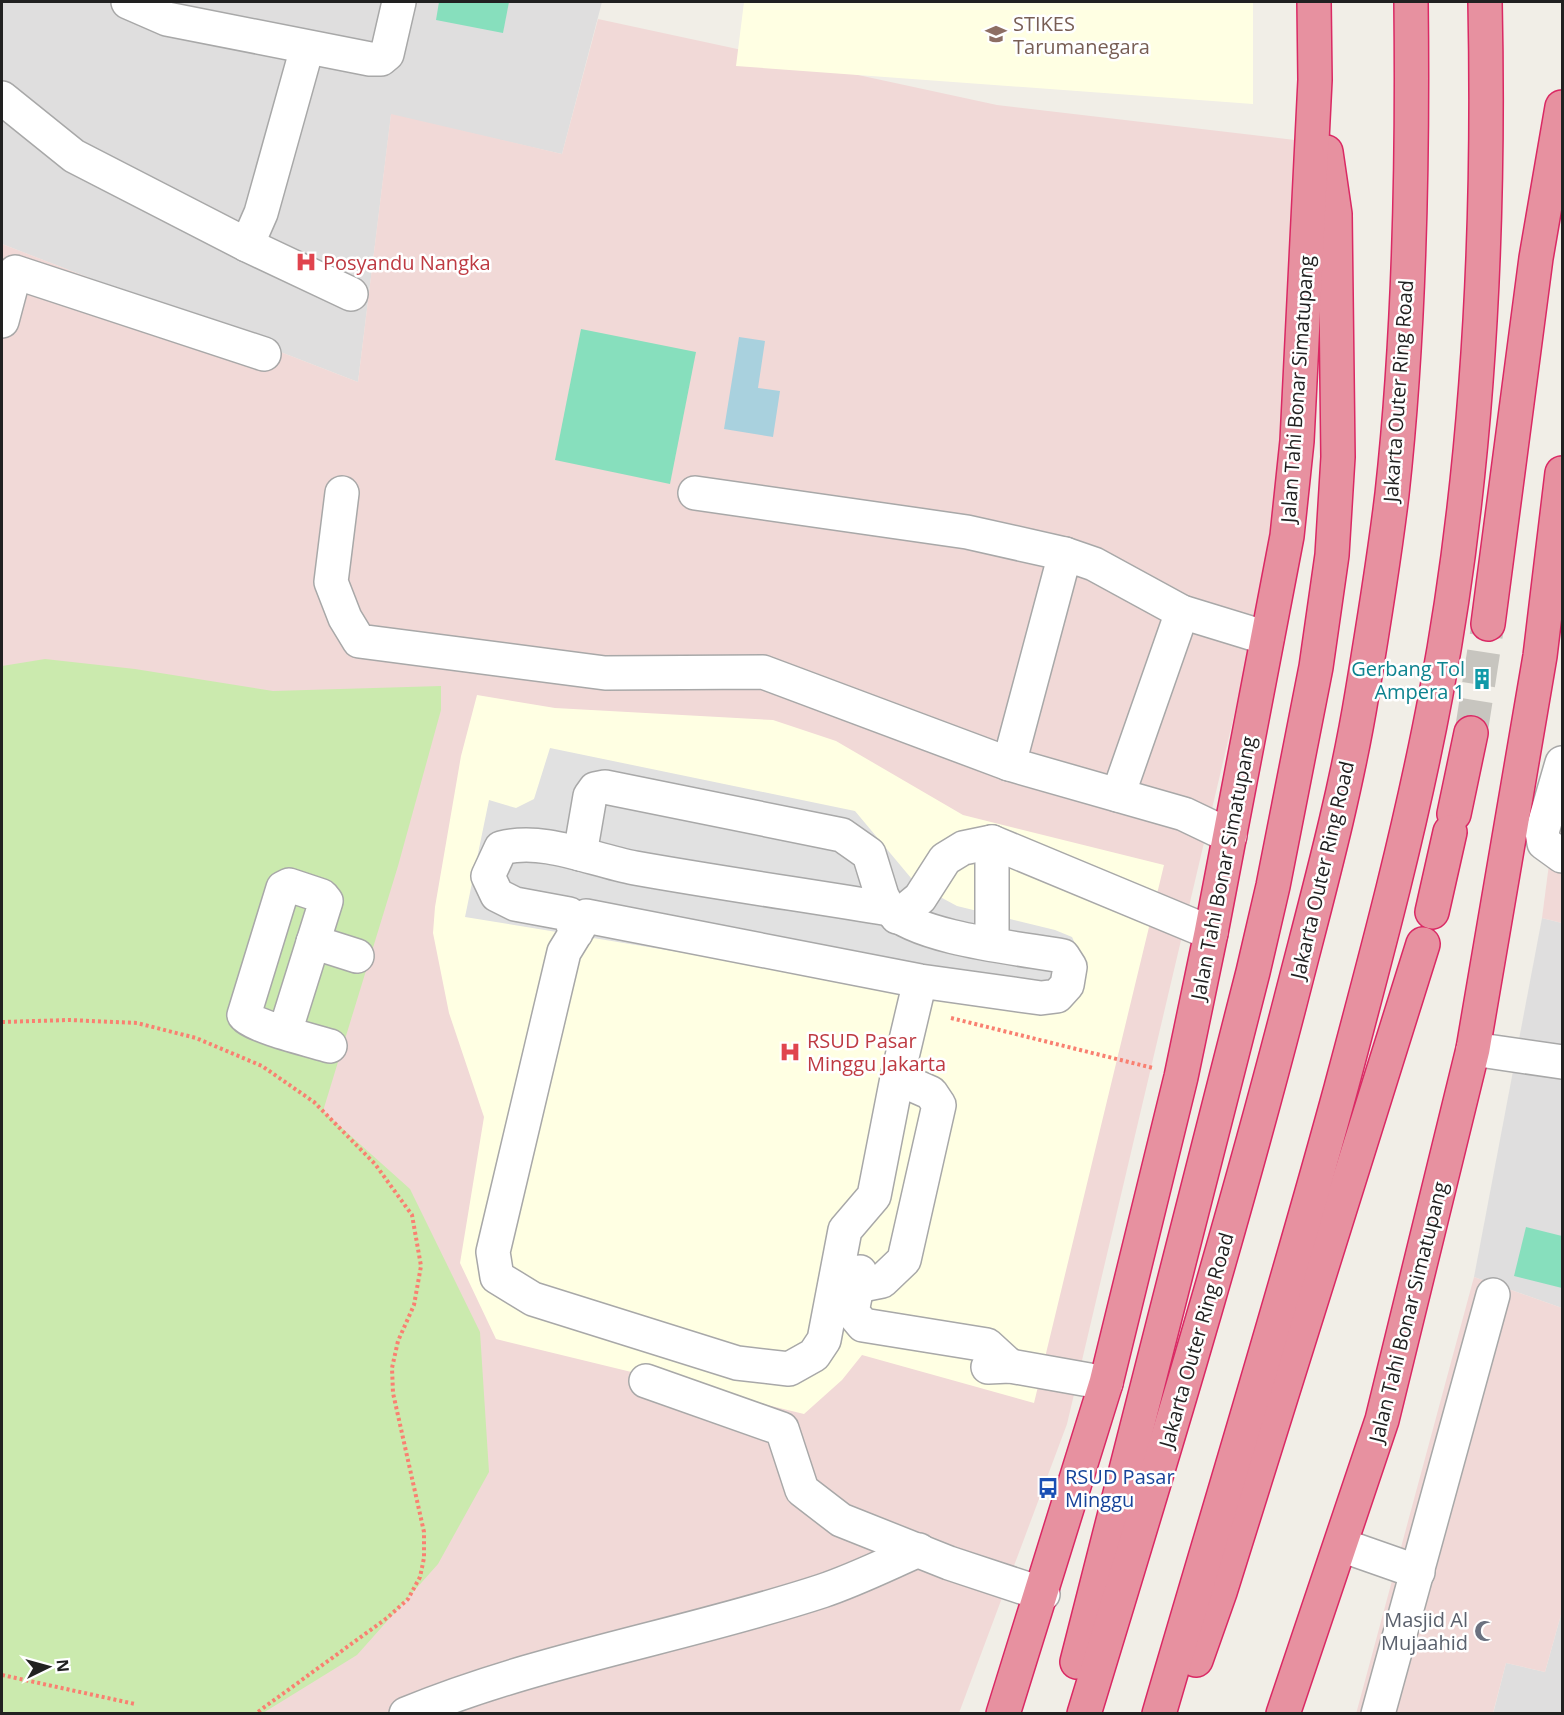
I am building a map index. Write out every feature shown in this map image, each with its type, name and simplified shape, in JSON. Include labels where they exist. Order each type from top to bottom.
[{"type":"highway","name":"Jalan Tahi Bonar Simatupang","points":[[1004,1713],[1043,1594],[1106,1383],[1181,1077],[1287,536],[1297,441],[1315,80],[1314,2]]},
{"type":"highway","name":"Jakarta Outer Ring Road","points":[[1084,1713],[1172,1424],[1272,1074],[1319,891],[1362,699],[1391,499],[1404,332],[1412,105],[1411,2]]},
{"type":"highway","points":[[1159,1713],[1304,1223],[1378,951],[1436,693],[1466,493],[1475,401],[1481,307],[1487,99],[1485,2]]},
{"type":"highway","points":[[1064,1713],[1253,972],[1273,886],[1316,667],[1332,555],[1338,457],[1335,214],[1315,80]]},
{"type":"highway","points":[[1488,624],[1536,258],[1563,107]]},
{"type":"highway","name":"Jalan Tahi Bonar Simatupang","points":[[1290,1704],[1382,1419],[1473,1049],[1540,656],[1555,593],[1563,473]]},
{"type":"highway","points":[[1432,912],[1471,734]]},
{"type":"highway","points":[[1171,1713],[1187,1684],[1220,1592],[1423,944]]},
{"type":"street","points":[[128,2],[167,19],[307,48],[381,59],[387,54],[399,2]]},
{"type":"street","points":[[247,245],[261,213],[307,48]]},
{"type":"street","points":[[2,98],[74,156],[247,245],[351,294]]},
{"type":"street","points":[[2,321],[8,268],[264,354]]},
{"type":"street","points":[[695,493],[967,532],[1065,554],[1094,564],[1182,612],[1267,638]]},
{"type":"street","points":[[342,494],[332,582],[345,618],[359,641],[605,673],[763,672],[1009,764],[1184,814],[1230,836]]},
{"type":"street","points":[[1009,764],[1065,554]]},
{"type":"street","points":[[1118,795],[1182,612]]},
{"type":"street","points":[[1563,763],[1542,832],[1544,843],[1563,856]]},
{"type":"street","points":[[580,854],[590,796],[595,789],[605,787],[842,835],[869,854],[882,896],[893,913]]},
{"type":"street","points":[[893,913],[920,898],[945,859],[963,848],[992,842],[1211,933]]},
{"type":"street","points":[[992,842],[992,943]]},
{"type":"street","points":[[576,933],[569,914],[515,904],[497,895],[488,876],[501,849],[521,843],[580,854],[632,868],[893,913],[949,937],[1063,956],[1070,967],[1067,985],[1058,996],[1041,998],[920,981],[586,916],[576,933],[564,952],[493,1252],[497,1277],[533,1299],[737,1363],[789,1369],[814,1355],[824,1340],[844,1230],[874,1196]]},
{"type":"street","points":[[285,1032],[326,899],[286,885],[244,1015],[248,1020],[285,1032],[330,1046]]},
{"type":"street","points":[[313,942],[357,956]]},
{"type":"street","points":[[920,981],[897,1078],[852,1312],[863,1325],[987,1345],[1010,1366]]},
{"type":"street","points":[[1473,1049],[1563,1062]]},
{"type":"street","points":[[857,1286],[882,1281],[904,1260],[939,1105],[931,1093],[897,1078]]},
{"type":"street","points":[[1378,1713],[1419,1572],[1493,1295]]},
{"type":"street","points":[[824,1340],[982,1368],[1010,1366],[1106,1383]]},
{"type":"street","points":[[646,1381],[782,1429],[802,1490],[841,1520],[1043,1594]]},
{"type":"street","points":[[1341,1545],[1419,1572]]},
{"type":"street","points":[[405,1713],[465,1689],[663,1637],[823,1590],[919,1550]]},
{"type":"path","points":[[911,1016],[942,1016],[1129,1060],[1181,1077]]},
{"type":"path","points":[[2,1022],[69,1020],[137,1023],[196,1038],[262,1066],[314,1102],[375,1164],[412,1215],[421,1266],[414,1305],[398,1341],[392,1368],[393,1393],[424,1532],[424,1558],[420,1577],[408,1599],[387,1618],[255,1713]]},
{"type":"path","points":[[2,1675],[135,1704]]},
{"type":"shaded area","points":[[2,2],[602,2],[562,154],[391,115],[358,382],[2,244]]},
{"type":"shaded area","name":"STIKES Tarumanegara","points":[[744,2],[1253,2],[1253,104],[736,66]]},
{"type":"shaded area","points":[[598,19],[997,105],[1303,141],[1310,393],[1067,1424],[959,1713],[2,1713],[2,244],[358,382],[391,114],[562,154]]},
{"type":"shaded area","name":"RSUD Pasar Minggu Jakarta","points":[[477,695],[555,708],[773,720],[836,741],[963,815],[1164,865],[1034,1403],[862,1355],[842,1380],[804,1414],[496,1339],[460,1263],[484,1117],[449,1013],[433,933],[435,907],[461,756]]},
{"type":"shaded area","points":[[550,748],[855,811],[916,884],[957,906],[1055,930],[1072,937],[1079,952],[1046,1012],[465,917],[489,800],[516,808],[534,799]]},
{"type":"shaded area","points":[[1562,764],[1562,923],[1542,918]]},
{"type":"shaded area","points":[[1542,918],[1562,923],[1562,1308],[1474,1277]]},
{"type":"shaded area","points":[[1474,1277],[1562,1308],[1562,1611],[1545,1672],[1506,1663],[1493,1713],[1356,1714]]},
{"type":"shaded area","points":[[1562,1611],[1562,1713],[1493,1714],[1506,1663],[1545,1672]]},
{"type":"green space","points":[[439,2],[509,2],[503,33],[436,20]]},
{"type":"green space","points":[[581,329],[696,352],[670,484],[555,460]]},
{"type":"green space","points":[[45,659],[135,669],[273,691],[441,686],[441,710],[398,866],[323,1111],[410,1189],[480,1332],[489,1472],[438,1564],[357,1655],[263,1713],[2,1713],[2,666]]},
{"type":"green space","points":[[1526,1227],[1562,1236],[1562,1288],[1514,1276]]},
{"type":"water","points":[[739,337],[765,341],[758,388],[780,391],[773,437],[724,429]]},
{"type":"tunnel","points":[[1471,733],[1488,624]]},
{"type":"place","name":"STIKES Tarumanegara","points":[[996,34]]},
{"type":"place","name":"Posyandu Nangka","points":[[306,262]]},
{"type":"place","name":"Gerbang Tol Ampera 1","points":[[1482,679]]},
{"type":"place","name":"RSUD Pasar Minggu Jakarta","points":[[790,1052]]},
{"type":"place","name":"RSUD Pasar Minggu","points":[[1048,1488]]},
{"type":"place","name":"Masjid Al Mujaahid","points":[[1485,1631]]}]
